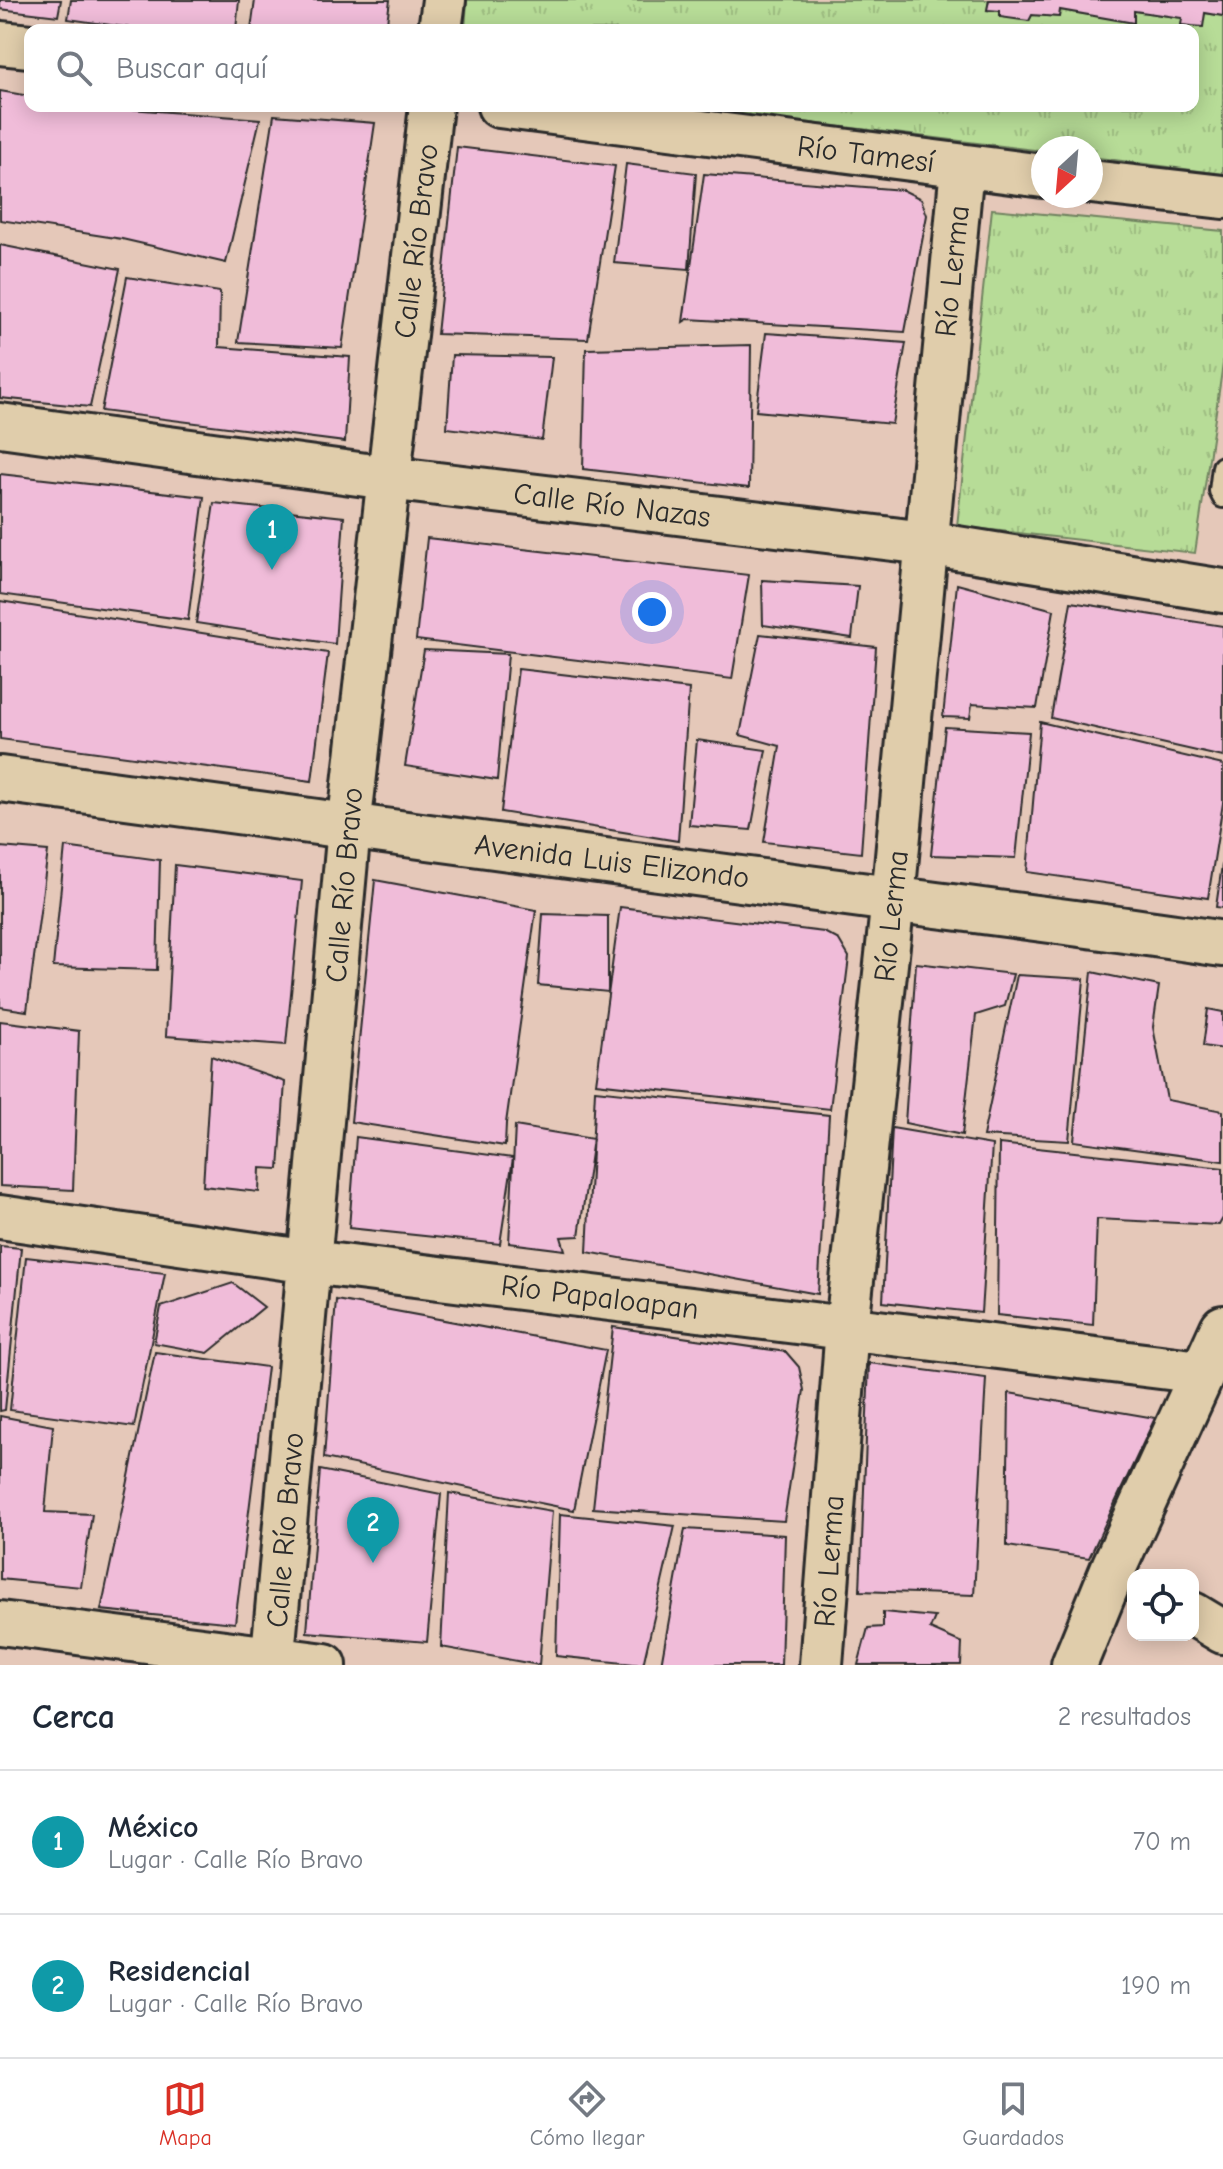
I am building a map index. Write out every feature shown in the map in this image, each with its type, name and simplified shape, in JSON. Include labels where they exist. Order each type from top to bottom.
[{"type":"street","points":[[441,24],[444,0]]},
{"type":"street","points":[[0,43],[24,45]]},
{"type":"street","name":"Calle Río Bravo","points":[[272,1662],[349,828],[430,112]]},
{"type":"street","name":"Río Tamesí","points":[[545,112],[1031,175]]},
{"type":"street","name":"Río Lerma","points":[[821,1665],[847,1327],[893,899],[962,167]]},
{"type":"street","points":[[1103,183],[1223,197]]},
{"type":"street","name":"Calle Río Nazas","points":[[0,425],[388,478],[926,543],[1223,591]]},
{"type":"street","name":"Avenida Luis Elizondo","points":[[0,779],[1223,944]]},
{"type":"street","name":"Río Papaloapan","points":[[0,1217],[310,1262],[1201,1372]]},
{"type":"street","points":[[1074,1665],[1124,1573],[1201,1372],[1223,1328]]},
{"type":"street","points":[[1199,1618],[1223,1632]]},
{"type":"street","points":[[0,1623],[272,1662],[325,1665]]},
{"type":"lane","points":[[1223,467],[1220,491],[1223,497]]},
{"type":"green space","points":[[467,0],[989,0],[987,10],[1029,21],[1032,15],[1059,17],[1060,10],[1134,22],[1134,11],[1182,18],[1182,24],[465,24]]},
{"type":"green space","points":[[1205,13],[1223,16],[1223,174],[1103,159],[1103,136],[1031,136],[1031,150],[719,112],[1199,112],[1199,27],[1202,27]]},
{"type":"green space","points":[[992,209],[1223,231],[1223,364],[1195,553],[957,526]]},
{"type":"building","points":[[0,0],[61,0],[58,16],[0,9]]},
{"type":"building","points":[[71,0],[239,0],[237,24],[103,24],[68,19]]},
{"type":"building","points":[[255,0],[390,0],[387,24],[252,24]]},
{"type":"building","points":[[989,0],[1223,0],[1223,16],[1205,13],[1203,27],[1199,24],[1181,24],[1182,18],[1134,11],[1134,23],[1060,10],[1059,17],[1032,15],[1029,21],[1000,17],[1000,11],[987,10]]},
{"type":"building","points":[[0,91],[24,95],[24,112],[169,112],[260,119],[226,263],[122,239],[0,220]]},
{"type":"building","points":[[274,115],[375,123],[342,348],[238,342]]},
{"type":"building","points":[[457,147],[615,166],[588,339],[437,334]]},
{"type":"building","points":[[626,164],[696,173],[689,269],[614,263]]},
{"type":"building","points":[[704,174],[903,190],[921,199],[927,215],[905,332],[688,319],[683,322]]},
{"type":"building","points":[[0,245],[120,269],[90,407],[0,398]]},
{"type":"building","points":[[127,277],[220,292],[219,347],[350,357],[345,442],[101,411]]},
{"type":"building","points":[[766,333],[906,343],[892,424],[756,411]]},
{"type":"building","points":[[751,345],[749,488],[583,469],[586,349]]},
{"type":"building","points":[[452,355],[552,357],[542,440],[447,428]]},
{"type":"building","points":[[0,474],[204,497],[188,620],[0,594]]},
{"type":"building","points":[[214,503],[344,517],[335,644],[196,623]]},
{"type":"building","points":[[427,538],[749,575],[732,679],[416,640]]},
{"type":"building","points":[[762,580],[858,586],[852,638],[763,625]]},
{"type":"building","points":[[957,584],[1054,610],[1037,708],[972,704],[970,718],[943,717]]},
{"type":"building","points":[[0,601],[328,653],[312,781],[0,739]]},
{"type":"building","points":[[1071,602],[1223,626],[1223,757],[1051,718]]},
{"type":"building","points":[[760,634],[876,647],[861,853],[764,842],[780,746],[740,735]]},
{"type":"building","points":[[424,650],[508,654],[497,780],[405,766]]},
{"type":"building","points":[[518,669],[689,689],[678,841],[501,812]]},
{"type":"building","points":[[1040,722],[1223,765],[1223,803],[1208,898],[1027,872]]},
{"type":"building","points":[[945,727],[1029,732],[1016,858],[931,855]]},
{"type":"building","points":[[697,740],[766,750],[751,830],[689,825]]},
{"type":"building","points":[[0,847],[48,851],[27,1011],[0,1007]]},
{"type":"building","points":[[65,847],[160,860],[157,970],[53,967]]},
{"type":"building","points":[[1223,858],[1223,908],[1216,907]]},
{"type":"building","points":[[175,865],[302,881],[286,1045],[166,1036]]},
{"type":"building","points":[[375,880],[536,910],[505,1146],[351,1122]]},
{"type":"building","points":[[620,907],[824,932],[839,940],[849,957],[830,1109],[596,1083]]},
{"type":"building","points":[[543,914],[608,916],[608,992],[538,985]]},
{"type":"building","points":[[916,963],[1013,974],[1005,1006],[976,1015],[962,1135],[905,1123]]},
{"type":"building","points":[[1092,972],[1159,986],[1153,1027],[1167,1100],[1223,1111],[1223,1161],[1074,1141]]},
{"type":"building","points":[[1017,975],[1084,979],[1069,1141],[983,1136]]},
{"type":"building","points":[[1208,1009],[1223,1012],[1223,1049],[1203,1046]]},
{"type":"building","points":[[0,1021],[79,1031],[73,1190],[0,1186]]},
{"type":"building","points":[[211,1056],[285,1082],[279,1169],[260,1168],[259,1192],[203,1186]]},
{"type":"building","points":[[595,1090],[829,1115],[818,1294],[587,1252]]},
{"type":"building","points":[[515,1126],[593,1139],[579,1236],[561,1237],[565,1250],[509,1243]]},
{"type":"building","points":[[892,1128],[992,1145],[981,1313],[883,1302]]},
{"type":"building","points":[[356,1137],[513,1158],[500,1244],[349,1228]]},
{"type":"building","points":[[999,1144],[1223,1168],[1223,1218],[1219,1225],[1097,1219],[1093,1325],[997,1315]]},
{"type":"building","points":[[0,1246],[21,1248],[5,1410],[0,1411]]},
{"type":"building","points":[[26,1257],[165,1273],[134,1427],[10,1410]]},
{"type":"building","points":[[233,1283],[264,1307],[208,1353],[154,1343],[161,1307]]},
{"type":"building","points":[[336,1300],[606,1350],[574,1510],[324,1458]]},
{"type":"building","points":[[613,1327],[786,1352],[799,1367],[804,1390],[784,1521],[593,1508]]},
{"type":"building","points":[[155,1352],[267,1367],[235,1623],[101,1610]]},
{"type":"building","points":[[869,1363],[986,1378],[974,1595],[860,1591]]},
{"type":"building","points":[[1009,1393],[1155,1418],[1089,1558],[1007,1546]]},
{"type":"building","points":[[0,1416],[53,1426],[45,1512],[92,1514],[81,1587],[0,1579]]},
{"type":"building","points":[[320,1470],[441,1494],[427,1642],[307,1632]]},
{"type":"building","points":[[449,1493],[552,1511],[539,1665],[441,1647]]},
{"type":"building","points":[[560,1514],[675,1526],[643,1665],[556,1656]]},
{"type":"building","points":[[685,1529],[785,1535],[781,1665],[661,1665]]},
{"type":"building","points":[[883,1612],[935,1617],[930,1629],[962,1643],[961,1665],[858,1665],[868,1628],[883,1627]]},
{"type":"place","name":"México","points":[[272,570]]},
{"type":"place","name":"Residencial","points":[[373,1563]]}]
